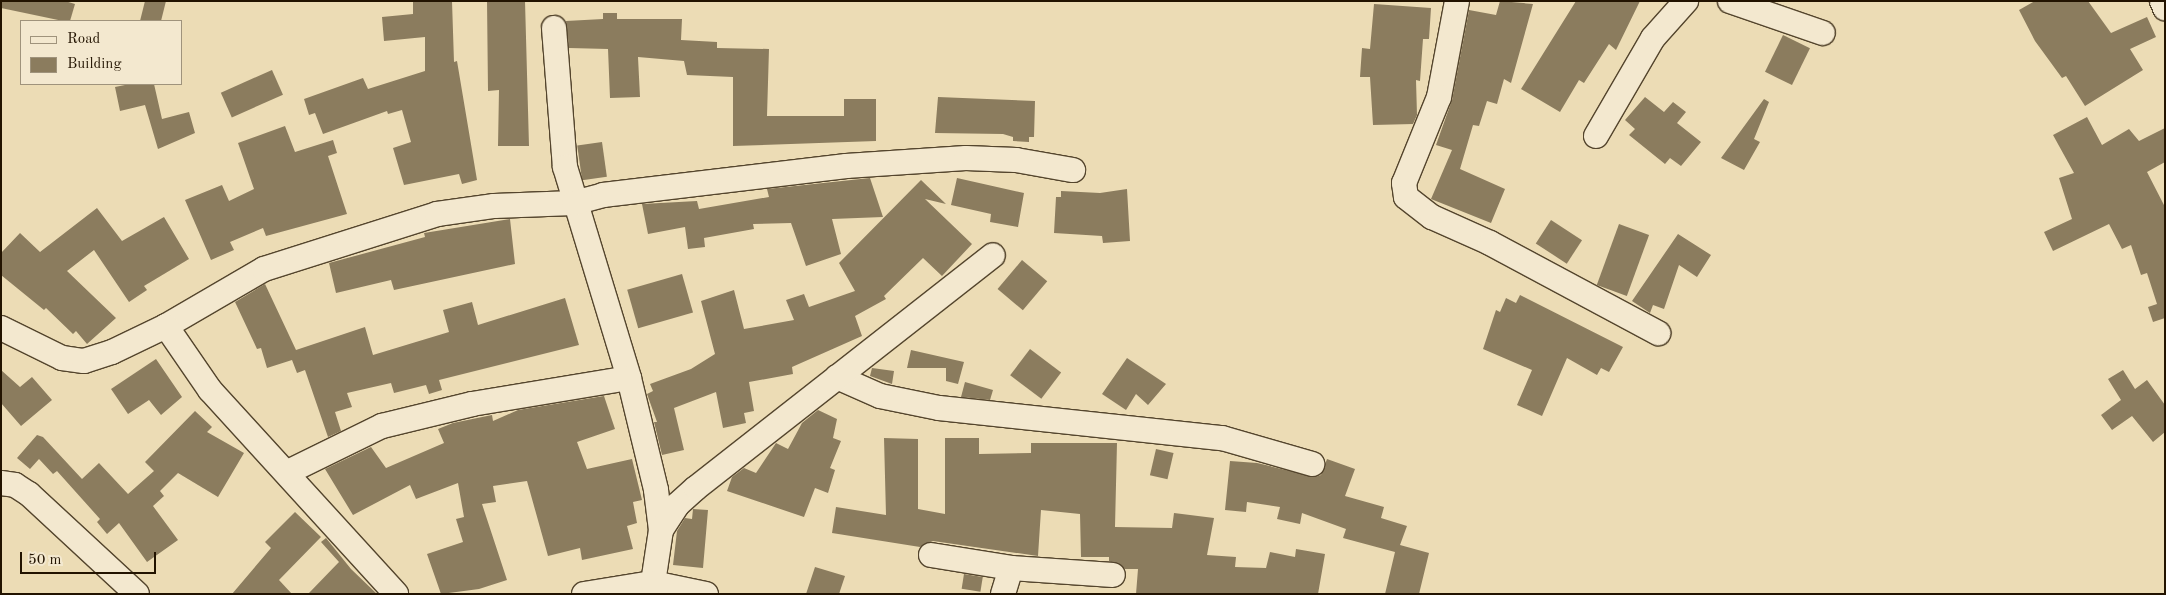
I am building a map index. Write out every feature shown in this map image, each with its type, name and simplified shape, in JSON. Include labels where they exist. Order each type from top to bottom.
[{"type":"street","points":[[1457,1],[1439,97],[1404,183],[1406,197],[1432,217],[1490,243],[1658,334]]},
{"type":"street","points":[[1596,136],[1653,38],[1686,1]]},
{"type":"street","points":[[1730,1],[1824,33]]},
{"type":"street","points":[[2162,1],[2165,8]]},
{"type":"street","points":[[554,28],[565,167],[574,203],[629,378],[656,490],[660,530],[653,583]]},
{"type":"street","points":[[1,328],[62,358],[84,361],[112,352],[166,326],[264,269],[437,214],[494,206],[574,203],[603,195],[738,182],[792,170],[966,158],[1016,160],[1073,170]]},
{"type":"street","points":[[660,530],[677,505],[696,488],[993,255]]},
{"type":"street","points":[[166,326],[210,390],[288,472],[396,594]]},
{"type":"street","points":[[837,376],[880,396],[939,408],[1222,438],[1312,464]]},
{"type":"street","points":[[288,472],[382,426],[472,404],[629,378]]},
{"type":"street","points":[[1,483],[15,485],[29,494],[137,594]]},
{"type":"street","points":[[931,555],[1011,568],[1113,575]]},
{"type":"street","points":[[1003,594],[1011,568]]},
{"type":"street","points":[[584,594],[653,583],[706,594]]},
{"type":"building","points":[[1,1],[65,1],[75,4],[70,20],[58,20],[1,8]]},
{"type":"building","points":[[145,1],[166,1],[161,20],[140,20]]},
{"type":"building","points":[[413,1],[452,1],[454,62],[457,61],[477,180],[462,184],[459,174],[404,185],[393,148],[411,142],[402,110],[388,114],[387,111],[323,134],[315,113],[309,115],[304,99],[363,78],[368,89],[425,71],[425,37],[384,41],[382,17],[413,14]]},
{"type":"building","points":[[487,1],[525,1],[529,146],[498,146],[499,90],[488,91]]},
{"type":"building","points":[[1500,1],[1533,4],[1511,83],[1504,79],[1497,104],[1487,101],[1479,126],[1473,125],[1460,169],[1505,189],[1491,223],[1431,199],[1452,150],[1436,145],[1452,100],[1469,10],[1496,15]]},
{"type":"building","points":[[1576,1],[1640,1],[1616,50],[1609,44],[1584,83],[1579,80],[1560,112],[1521,89]]},
{"type":"building","points":[[2035,1],[2088,1],[2111,33],[2147,17],[2156,37],[2130,49],[2143,70],[2085,106],[2066,76],[2062,78],[2035,41],[2019,10]]},
{"type":"building","points":[[1374,4],[1431,8],[1429,39],[1423,39],[1420,81],[1416,80],[1417,115],[1413,124],[1373,125],[1370,77],[1360,77],[1362,48],[1370,49]]},
{"type":"building","points":[[603,13],[617,13],[617,19],[682,19],[681,40],[717,42],[717,48],[769,49],[767,116],[844,116],[844,99],[876,99],[876,141],[733,146],[733,77],[687,75],[684,61],[638,57],[640,97],[610,98],[608,49],[569,48],[566,21],[603,19]]},
{"type":"building","points":[[1783,35],[1810,48],[1792,85],[1765,72]]},
{"type":"building","points":[[272,70],[283,95],[232,117],[221,93]]},
{"type":"building","points":[[154,85],[162,119],[189,112],[195,133],[158,149],[145,105],[120,111],[115,87]]},
{"type":"building","points":[[938,97],[1035,101],[1034,137],[1029,137],[1029,142],[1013,141],[1013,137],[1003,134],[935,133]]},
{"type":"building","points":[[1645,97],[1664,112],[1673,102],[1686,112],[1677,123],[1701,142],[1681,166],[1670,158],[1665,164],[1629,135],[1635,129],[1625,120]]},
{"type":"building","points":[[1764,99],[1769,102],[1754,139],[1760,142],[1744,170],[1721,158]]},
{"type":"building","points":[[2087,117],[2102,145],[2129,129],[2139,141],[2165,128],[2165,162],[2147,172],[2165,207],[2165,318],[2153,322],[2148,307],[2157,304],[2147,273],[2141,275],[2131,245],[2122,249],[2109,224],[2053,251],[2044,232],[2072,219],[2059,178],[2074,173],[2053,135]]},
{"type":"building","points":[[285,126],[295,152],[333,140],[337,153],[328,156],[347,214],[266,236],[263,228],[230,242],[234,250],[211,260],[185,200],[222,185],[229,201],[254,189],[238,143]]},
{"type":"building","points":[[602,142],[607,177],[582,180],[577,145]]},
{"type":"building","points":[[870,178],[883,217],[832,219],[841,254],[806,266],[791,223],[753,224],[754,229],[704,238],[705,247],[688,249],[685,227],[648,234],[642,204],[697,201],[699,209],[769,197],[767,189]]},
{"type":"building","points":[[957,178],[1024,193],[1018,227],[990,222],[991,214],[951,205]]},
{"type":"building","points":[[921,180],[946,204],[925,199],[972,244],[942,276],[923,258],[884,296],[886,299],[855,316],[862,336],[792,367],[793,374],[749,382],[754,411],[744,413],[746,423],[723,428],[716,392],[674,408],[684,450],[662,455],[654,422],[657,422],[647,394],[653,391],[650,384],[691,369],[715,354],[701,301],[734,290],[744,329],[794,320],[786,300],[804,294],[809,307],[855,291],[839,263]]},
{"type":"building","points":[[1127,189],[1130,241],[1103,243],[1102,236],[1054,233],[1056,197],[1061,197],[1061,191],[1100,193]]},
{"type":"building","points":[[97,208],[122,241],[164,217],[189,259],[144,286],[147,290],[129,302],[94,250],[67,271],[116,318],[87,344],[76,331],[73,334],[46,308],[44,310],[1,275],[1,253],[20,233],[40,252]]},
{"type":"building","points":[[510,219],[515,264],[394,290],[391,280],[336,293],[329,263],[425,237],[424,233]]},
{"type":"building","points":[[1551,220],[1582,240],[1567,264],[1536,243]]},
{"type":"building","points":[[1619,224],[1649,235],[1627,296],[1597,285]]},
{"type":"building","points":[[1678,234],[1711,255],[1697,277],[1679,265],[1664,309],[1653,305],[1650,313],[1632,301]]},
{"type":"building","points":[[1022,260],[1047,281],[1023,310],[998,289]]},
{"type":"building","points":[[682,274],[693,312],[638,328],[627,290]]},
{"type":"building","points":[[265,284],[296,350],[365,327],[373,355],[449,332],[443,310],[472,302],[478,325],[565,298],[579,345],[439,380],[442,390],[429,394],[426,385],[394,393],[391,383],[347,393],[352,407],[335,412],[341,431],[328,437],[305,370],[297,373],[292,360],[267,368],[261,348],[257,349],[235,302]]},
{"type":"building","points":[[1520,295],[1623,347],[1609,372],[1601,368],[1597,375],[1567,358],[1542,416],[1517,405],[1532,370],[1483,349],[1496,310],[1500,312],[1506,298],[1516,303]]},
{"type":"building","points":[[1030,349],[1061,372],[1041,399],[1010,375]]},
{"type":"building","points":[[911,350],[964,362],[958,384],[946,381],[946,368],[907,368]]},
{"type":"building","points":[[1127,358],[1166,384],[1148,405],[1136,394],[1126,410],[1102,394]]},
{"type":"building","points":[[156,359],[182,397],[161,415],[149,400],[128,414],[111,389]]},
{"type":"building","points":[[872,368],[894,371],[892,384],[870,376]]},
{"type":"building","points":[[1,370],[20,387],[32,377],[52,400],[21,426],[1,403]]},
{"type":"building","points":[[2123,370],[2135,389],[2147,380],[2165,405],[2165,432],[2153,442],[2132,416],[2112,430],[2101,415],[2121,400],[2108,379]]},
{"type":"building","points":[[965,382],[993,390],[990,400],[961,397]]},
{"type":"building","points":[[604,396],[615,429],[577,442],[587,469],[632,459],[642,500],[633,502],[637,523],[627,526],[633,549],[582,560],[580,548],[548,556],[527,481],[493,486],[496,502],[482,504],[507,580],[479,589],[441,594],[427,554],[463,542],[456,519],[464,517],[458,483],[416,499],[410,485],[353,515],[325,469],[371,447],[386,468],[444,443],[438,429],[453,423],[492,415],[493,421],[518,410]]},
{"type":"building","points":[[818,410],[837,419],[833,438],[841,441],[830,468],[835,470],[828,493],[815,488],[804,517],[727,491],[732,477],[744,468],[756,473],[776,443],[788,449],[802,423]]},
{"type":"building","points":[[195,411],[212,427],[207,432],[244,453],[218,497],[178,473],[160,491],[164,496],[153,506],[178,540],[147,562],[119,523],[107,534],[97,522],[100,519],[57,471],[53,474],[39,459],[30,469],[17,458],[37,435],[43,437],[82,479],[99,463],[128,494],[154,471],[145,462]]},
{"type":"building","points":[[884,438],[918,439],[918,509],[945,514],[945,438],[979,438],[979,454],[1031,453],[1031,443],[1117,443],[1115,527],[1172,528],[1174,513],[1214,518],[1207,555],[1236,557],[1235,567],[1266,568],[1270,552],[1295,557],[1296,549],[1325,554],[1318,594],[1136,594],[1138,569],[1125,569],[1109,561],[1109,557],[1081,557],[1080,514],[1041,510],[1038,556],[933,541],[920,547],[832,533],[836,507],[886,515]]},
{"type":"building","points":[[1156,449],[1174,453],[1167,479],[1150,475]]},
{"type":"building","points":[[1327,459],[1355,469],[1345,496],[1384,507],[1381,518],[1407,526],[1400,545],[1429,553],[1419,594],[1385,594],[1395,552],[1343,538],[1346,529],[1302,513],[1300,524],[1277,519],[1280,507],[1247,502],[1246,512],[1225,510],[1230,461],[1257,463],[1315,477],[1321,475]]},
{"type":"building","points":[[693,509],[708,510],[703,568],[673,565],[677,531],[685,518],[692,519]]},
{"type":"building","points":[[295,512],[321,537],[279,580],[292,594],[232,594],[271,548],[265,542]]},
{"type":"building","points":[[326,538],[351,569],[377,594],[308,594],[339,562],[321,542]]},
{"type":"building","points":[[815,567],[845,576],[839,594],[806,594]]},
{"type":"building","points":[[964,574],[983,577],[980,592],[962,589]]}]
